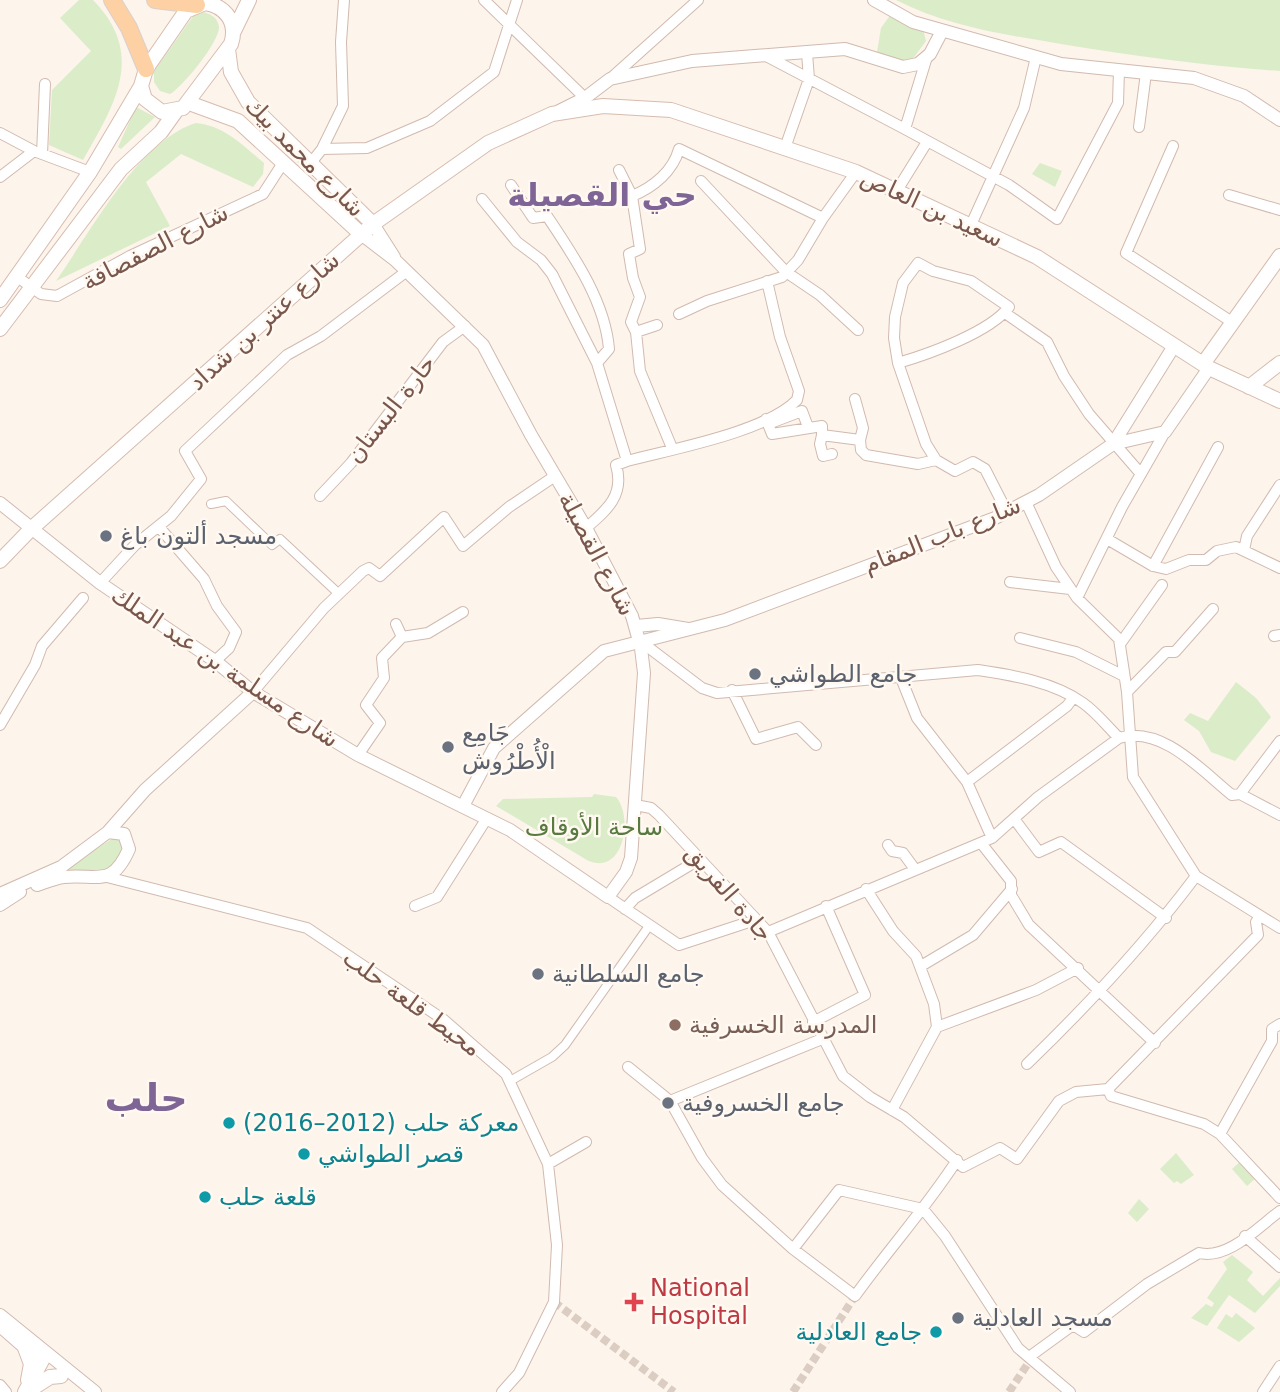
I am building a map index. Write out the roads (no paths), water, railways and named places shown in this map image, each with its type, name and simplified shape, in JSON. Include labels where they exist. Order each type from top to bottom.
[{"type":"main road","points":[[112,0],[130,27],[146,69]]},
{"type":"main road","points":[[155,0],[203,3],[225,12],[234,31]]},
{"type":"main road","points":[[0,329],[121,169],[161,132],[176,111],[189,103],[228,49],[249,0]]},
{"type":"main road","points":[[0,300],[90,172],[141,86],[146,69],[181,16],[203,3]]},
{"type":"main road","name":"شارع محمد بيك","points":[[228,49],[231,72],[241,93],[373,224]]},
{"type":"main road","points":[[141,86],[149,105],[162,112],[176,111]]},
{"type":"main road","name":"شارع محمد بيك","points":[[189,103],[238,121],[361,234]]},
{"type":"main road","name":"سعيد بن العاص","points":[[552,114],[603,106],[671,110],[856,172],[1037,257],[1206,366],[1280,401]]},
{"type":"main road","name":"شارع عنتر بن شداد","points":[[0,561],[31,529],[373,224],[467,155],[509,132],[552,114]]},
{"type":"main road","points":[[1206,366],[1232,322],[1280,256]]},
{"type":"main road","points":[[1249,387],[1280,363]]},
{"type":"main road","points":[[25,1348],[31,1364],[31,1389]]},
{"type":"main road","points":[[31,1389],[46,1360]]},
{"type":"main road","points":[[31,1389],[50,1377],[61,1376]]},
{"type":"street","points":[[310,164],[322,149],[343,106],[341,42],[344,0]]},
{"type":"street","points":[[484,0],[585,98]]},
{"type":"street","points":[[322,149],[367,148],[430,121],[494,72],[511,24],[516,0]]},
{"type":"street","points":[[552,114],[585,98],[610,79],[698,0]]},
{"type":"street","points":[[874,0],[913,22],[1061,64],[1194,78],[1244,96],[1280,120]]},
{"type":"street","points":[[905,129],[926,60],[942,31]]},
{"type":"street","points":[[610,79],[692,61],[845,49],[903,67],[926,60]]},
{"type":"street","points":[[785,148],[809,79],[807,53]]},
{"type":"street","points":[[768,57],[993,177],[1057,219],[1106,121],[1118,103],[1119,70]]},
{"type":"street","points":[[970,226],[1024,108],[1036,57]]},
{"type":"street","points":[[1139,127],[1146,73]]},
{"type":"street","points":[[38,153],[45,84]]},
{"type":"street","points":[[0,134],[38,153],[90,172]]},
{"type":"street","points":[[897,192],[927,142]]},
{"type":"street","points":[[1173,146],[1126,253],[1232,322]]},
{"type":"street","points":[[632,196],[666,173],[673,166],[680,149],[823,218]]},
{"type":"street","points":[[0,177],[38,153]]},
{"type":"street","name":"شارع الصفصافة","points":[[31,289],[49,297],[57,296],[130,257],[262,194],[284,163]]},
{"type":"street","points":[[619,170],[632,196],[640,249],[629,254],[640,297],[631,322],[636,332],[640,371],[671,449]]},
{"type":"street","points":[[679,314],[707,301],[782,277],[798,260],[823,218],[856,172]]},
{"type":"street","points":[[701,181],[786,272],[820,295],[858,330]]},
{"type":"street","points":[[511,185],[533,218],[547,216],[577,262],[607,330],[609,349],[597,363]]},
{"type":"street","points":[[1229,195],[1280,210]]},
{"type":"street","points":[[482,199],[517,242],[541,260],[552,274],[597,363],[627,461]]},
{"type":"street","name":"شارع القصيلة","points":[[373,224],[396,260]]},
{"type":"street","name":"شارع القصيلة","points":[[361,234],[396,260],[483,345],[586,528],[636,626],[644,673],[630,862],[608,897]]},
{"type":"street","points":[[898,363],[956,342],[983,325],[998,320],[1009,307],[971,281],[933,271],[918,262],[903,283],[895,317],[894,338],[898,363],[918,427],[936,460],[956,471],[973,462],[985,469],[1007,512]]},
{"type":"street","points":[[100,583],[135,545],[159,527],[201,479],[185,451],[287,355],[321,336],[407,271]]},
{"type":"street","points":[[16,276],[31,289]]},
{"type":"street","points":[[767,281],[780,337],[799,391],[794,403],[767,421]]},
{"type":"street","points":[[1005,313],[1047,342],[1064,376],[1113,444],[1141,474]]},
{"type":"street","points":[[636,332],[657,325]]},
{"type":"street","name":"حارة البستان","points":[[320,496],[351,463],[443,342],[465,326]]},
{"type":"street","name":"شارع باب المقام","points":[[463,806],[494,748],[604,651],[692,631],[1007,512],[1026,502],[1113,444],[1174,346]]},
{"type":"street","points":[[1074,593],[1107,539],[1165,432],[1206,366]]},
{"type":"street","points":[[855,400],[863,428],[861,450],[866,455],[918,464],[936,460]]},
{"type":"street","points":[[586,528],[614,504],[620,477],[616,465],[802,411],[808,427]]},
{"type":"street","points":[[767,421],[772,434],[822,426],[820,438],[823,456],[832,454]]},
{"type":"street","points":[[1113,444],[1165,432]]},
{"type":"street","points":[[822,435],[860,440]]},
{"type":"street","points":[[1153,566],[1219,447]]},
{"type":"street","points":[[0,896],[28,888],[62,872],[108,832],[145,790],[253,692],[338,593],[369,568],[380,576],[444,517],[463,546],[509,507],[555,476]]},
{"type":"street","points":[[1244,550],[1247,536],[1280,485]]},
{"type":"street","points":[[211,504],[226,501],[272,545],[280,539],[338,593]]},
{"type":"street","points":[[1026,502],[1056,567],[1074,593],[1119,639],[1127,692],[1124,736],[1133,777],[1196,876],[1260,916],[1278,923]]},
{"type":"street","name":"شارع مسلمة بن عبد الملك","points":[[0,503],[100,583],[215,661],[253,692],[358,755],[487,818],[534,845],[608,897]]},
{"type":"street","points":[[159,527],[204,579],[217,606],[236,632],[229,648],[215,661]]},
{"type":"street","points":[[1107,539],[1153,566],[1166,569],[1189,559],[1206,560],[1217,551],[1236,547],[1280,568]]},
{"type":"street","points":[[1010,582],[1029,581],[1074,593]]},
{"type":"street","points":[[1120,644],[1162,585]]},
{"type":"street","points":[[0,725],[35,665],[42,646],[83,598]]},
{"type":"street","points":[[1127,692],[1166,652],[1174,652],[1213,609]]},
{"type":"street","points":[[358,755],[380,723],[366,705],[384,678],[382,658],[402,637],[428,633],[463,612]]},
{"type":"street","points":[[396,624],[402,637]]},
{"type":"street","points":[[636,626],[668,624],[692,631]]},
{"type":"street","points":[[1020,638],[1076,652],[1124,676]]},
{"type":"street","points":[[640,641],[702,688],[717,693],[838,680],[901,678],[978,670],[1045,685],[1073,698],[1124,736],[1169,745],[1232,795],[1240,794],[1280,815]]},
{"type":"street","points":[[901,678],[917,718],[967,782],[992,838]]},
{"type":"street","points":[[732,690],[756,739],[798,727],[816,745]]},
{"type":"street","points":[[967,782],[1067,706],[1073,698]]},
{"type":"street","points":[[768,932],[866,888],[914,868],[956,855],[992,838],[1038,797],[1124,736]]},
{"type":"street","points":[[1240,794],[1280,741]]},
{"type":"street","name":"جادة الفريق","points":[[635,805],[651,808],[768,932],[813,1022],[844,1076],[957,1160]]},
{"type":"street","points":[[415,906],[437,897],[487,818]]},
{"type":"street","points":[[1015,820],[1039,852],[1061,842],[1166,918]]},
{"type":"street","points":[[62,872],[95,880],[107,877],[127,854],[129,843],[124,834],[108,832]]},
{"type":"street","points":[[981,843],[1010,881],[1011,895],[1029,925],[1156,1043]]},
{"type":"street","points":[[888,845],[892,851],[903,853],[914,868]]},
{"type":"street","points":[[625,909],[635,898],[700,859]]},
{"type":"street","points":[[1027,1064],[1100,993],[1166,918],[1196,876]]},
{"type":"street","name":"محيط قلعة حلب","points":[[107,877],[307,928],[444,1020],[506,1074],[548,1164],[557,1245],[554,1302],[519,1373],[502,1392]]},
{"type":"street","points":[[866,888],[921,966],[929,983],[937,1027],[892,1110]]},
{"type":"street","points":[[921,966],[973,935],[1012,889]]},
{"type":"street","points":[[608,897],[679,946],[755,920]]},
{"type":"street","points":[[813,1022],[865,995],[826,906]]},
{"type":"street","points":[[628,1067],[670,1101],[711,1172],[793,1249],[855,1296],[892,1244],[923,1209],[957,1160],[963,1167],[968,1166],[1000,1147],[1017,1159],[1059,1101],[1076,1092],[1108,1089],[1258,936],[1256,922],[1260,916]]},
{"type":"street","points":[[510,1081],[552,1057],[565,1045],[649,926]]},
{"type":"street","points":[[937,1027],[1037,990],[1078,968]]},
{"type":"street","points":[[1220,1134],[1272,1041],[1272,1029],[1280,1024]]},
{"type":"street","points":[[670,1101],[822,1039]]},
{"type":"street","points":[[1108,1089],[1111,1096],[1204,1124],[1220,1134],[1280,1198]]},
{"type":"street","points":[[548,1164],[586,1142]]},
{"type":"street","points":[[793,1249],[839,1190],[923,1209],[945,1236],[1018,1348],[1070,1392]]},
{"type":"street","points":[[1029,1357],[1073,1325],[1084,1332],[1147,1284],[1199,1253],[1210,1256],[1225,1250],[1280,1211]]},
{"type":"street","points":[[1245,1236],[1280,1266]]},
{"type":"street","points":[[0,1315],[61,1376],[83,1392]]},
{"type":"street","points":[[0,1326],[25,1348],[95,1392]]},
{"type":"street","points":[[1263,1392],[1280,1366]]},
{"type":"street","points":[[0,1385],[6,1392]]},
{"type":"tunnel","points":[[793,1392],[855,1296]]},
{"type":"tunnel","points":[[554,1302],[674,1392]]},
{"type":"tunnel","points":[[1009,1392],[1031,1359]]},
{"type":"place","name":"مسجد ألتون باغ","points":[[106,536]]},
{"type":"place","name":"جامع الطواشي","points":[[755,674]]},
{"type":"place","name":"جَامِع الْأُطْرُوش","points":[[448,747]]},
{"type":"place","name":"جامع السلطانية","points":[[538,974]]},
{"type":"place","name":"المدرسة الخسرفية","points":[[675,1025]]},
{"type":"place","name":"جامع الخسروفية","points":[[668,1103]]},
{"type":"place","name":"معركة حلب (2012–2016)","points":[[229,1123]]},
{"type":"place","name":"قصر الطواشي","points":[[304,1154]]},
{"type":"place","name":"قلعة حلب","points":[[205,1197]]},
{"type":"place","name":"National Hospital","points":[[634,1302]]},
{"type":"place","name":"مسجد العادلية","points":[[958,1318]]},
{"type":"place","name":"جامع العادلية","points":[[936,1332]]},
{"type":"district","name":"حي القصيلة","points":[[602,195]]},
{"type":"district","name":"حلب","points":[[146,1098]]},
{"type":"park label","name":"ساحة الأوقاف","points":[[594,827]]}]
